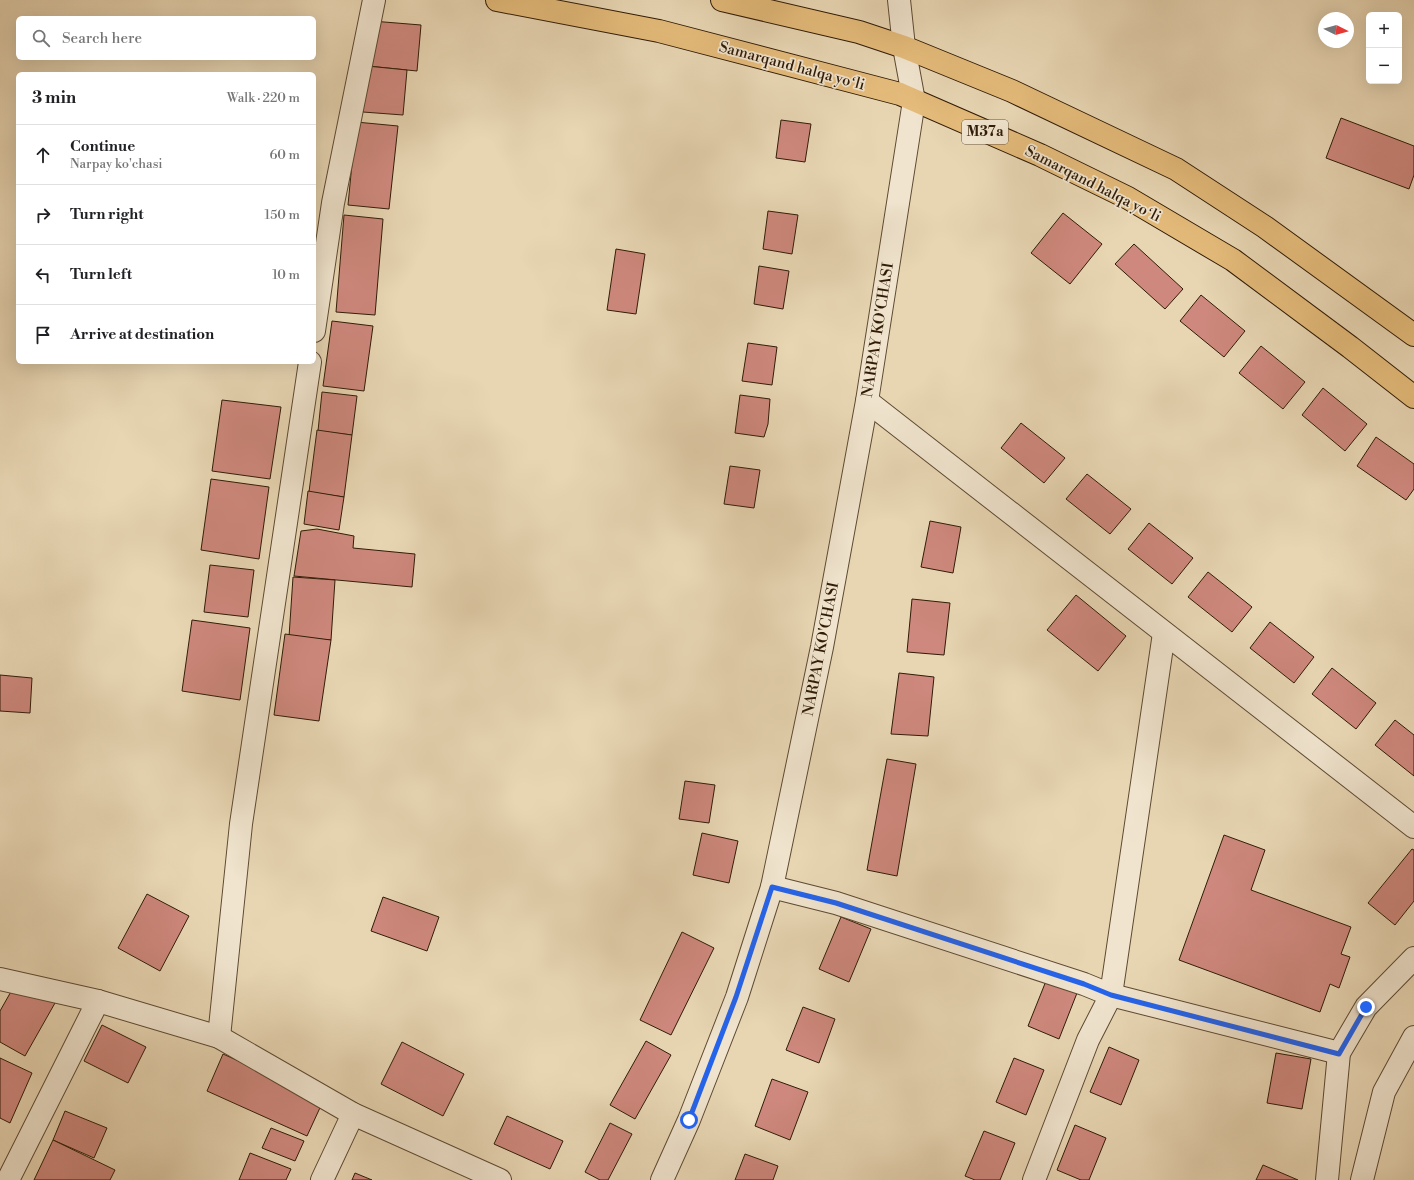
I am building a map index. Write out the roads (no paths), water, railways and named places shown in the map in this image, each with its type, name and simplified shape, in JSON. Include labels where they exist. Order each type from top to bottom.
[{"type":"highway","name":"Samarqand halqa yoʻli","points":[[497,0],[659,31],[900,94],[1040,155],[1128,198],[1234,260],[1414,397]]},
{"type":"highway","points":[[722,0],[859,32],[904,48],[1012,91],[1176,169],[1265,227],[1414,335]]},
{"type":"street","points":[[316,318],[333,203],[374,0]]},
{"type":"street","name":"NARPAY KO'CHASI","points":[[662,1180],[689,1120],[736,997],[772,887],[822,647],[867,401],[914,101],[904,48],[900,0]]},
{"type":"street","points":[[219,1037],[242,824],[310,364]]},
{"type":"street","points":[[867,401],[1414,827]]},
{"type":"street","points":[[1034,1180],[1088,1040],[1111,995],[1164,633]]},
{"type":"street","points":[[772,887],[843,906],[1084,984],[1111,995],[1339,1054]]},
{"type":"street","points":[[1327,1180],[1339,1054],[1366,1007],[1414,958]]},
{"type":"street","points":[[0,979],[98,1001],[219,1037],[353,1114],[500,1180]]},
{"type":"street","points":[[8,1180],[98,1001]]},
{"type":"street","points":[[1362,1180],[1384,1092],[1414,1037]]},
{"type":"street","points":[[322,1180],[353,1114]]}]
